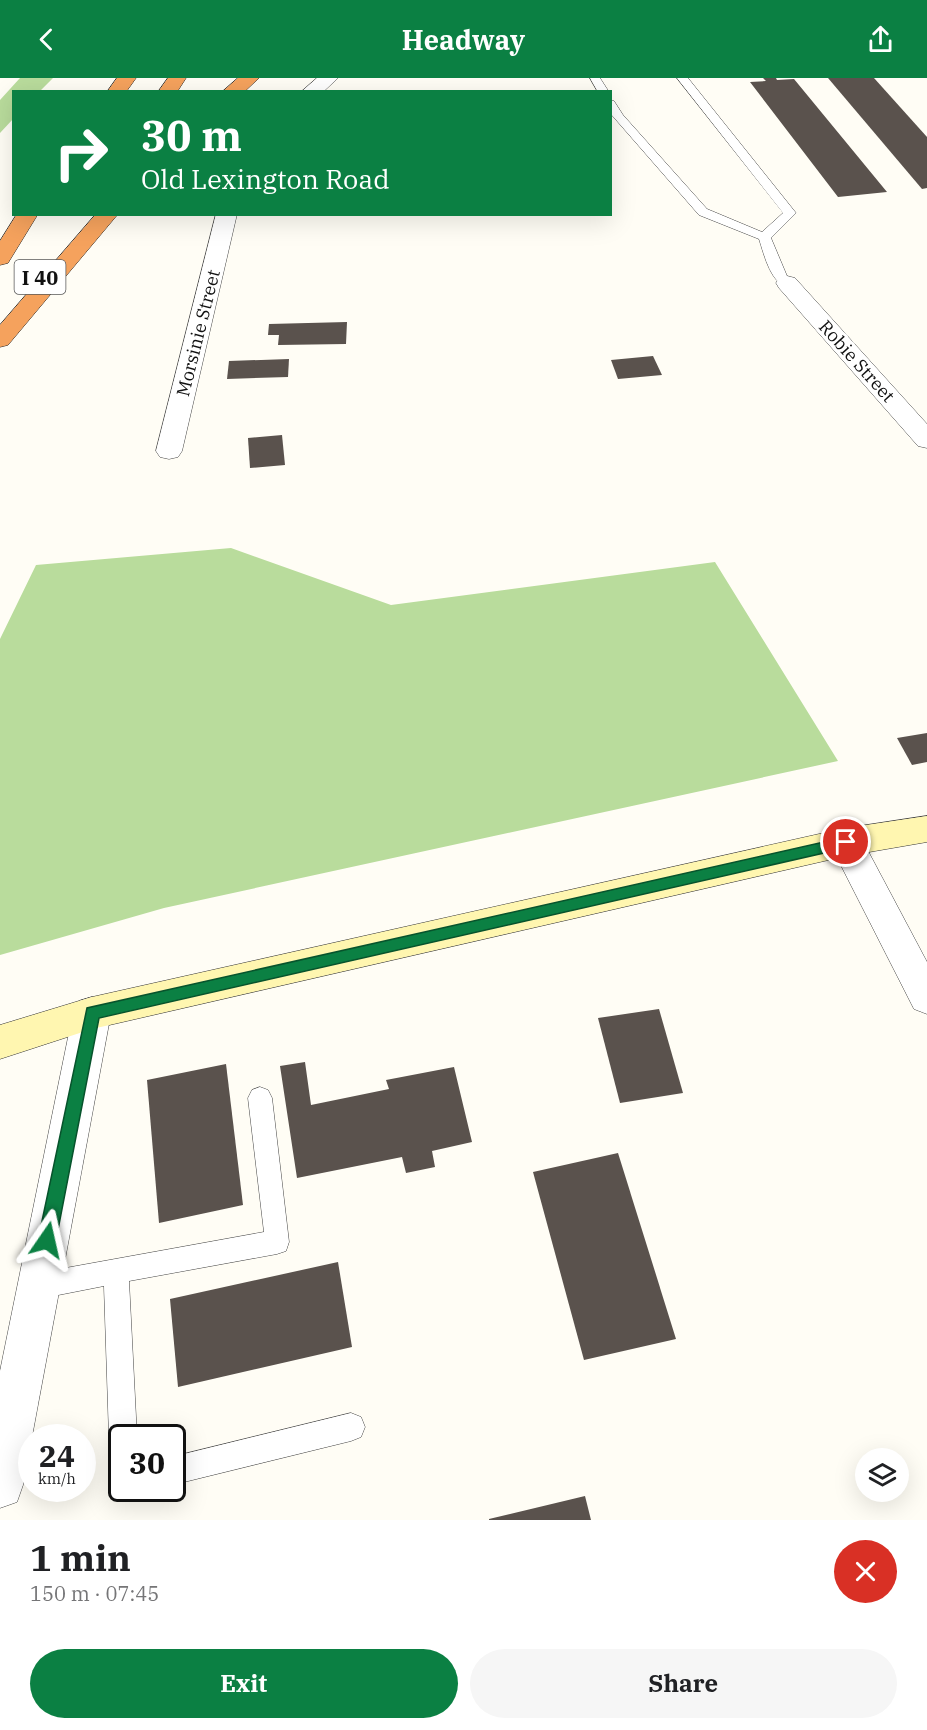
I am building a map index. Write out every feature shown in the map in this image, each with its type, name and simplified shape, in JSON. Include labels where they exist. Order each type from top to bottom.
[{"type":"highway","points":[[116,90],[127,78]]},
{"type":"highway","points":[[234,90],[250,78]]},
{"type":"highway","name":"I 40","points":[[0,258],[27,216]]},
{"type":"highway","name":"I 40","points":[[0,340],[79,216]]},
{"type":"highway","points":[[0,340],[106,216]]},
{"type":"main road","points":[[0,1042],[92,1013],[846,842],[927,829]]},
{"type":"street","points":[[313,90],[329,78]]},
{"type":"street","name":"Morsinie Street","points":[[169,451],[227,216]]},
{"type":"street","name":"Robie Street","points":[[787,283],[927,440]]},
{"type":"street","points":[[846,842],[927,998]]},
{"type":"street","points":[[0,1485],[92,1013]]},
{"type":"lane","points":[[682,78],[790,213],[764,237]]},
{"type":"lane","points":[[612,106],[703,212],[764,237],[781,278],[787,283]]},
{"type":"lane","points":[[38,1286],[277,1242],[261,1098]]},
{"type":"lane","points":[[116,1271],[122,1424]]},
{"type":"lane","points":[[186,1468],[351,1427]]},
{"type":"green space","points":[[20,78],[53,78],[41,90],[12,90],[12,120],[0,133],[0,100]]},
{"type":"green space","points":[[231,548],[391,605],[715,562],[838,761],[164,908],[0,955],[0,639],[36,565]]},
{"type":"building","points":[[763,78],[794,79],[887,192],[838,197],[750,82],[766,81]]},
{"type":"building","points":[[828,78],[874,78],[927,137],[927,188],[922,189]]},
{"type":"building","points":[[347,322],[346,344],[278,345],[279,335],[268,335],[269,324]]},
{"type":"building","points":[[653,356],[662,375],[618,379],[611,360]]},
{"type":"building","points":[[289,359],[288,377],[227,379],[229,361]]},
{"type":"building","points":[[282,435],[285,465],[250,468],[248,438]]},
{"type":"building","points":[[927,733],[927,762],[912,765],[897,738]]},
{"type":"building","points":[[659,1009],[683,1093],[620,1103],[598,1018]]},
{"type":"building","points":[[305,1062],[311,1105],[389,1089],[386,1080],[454,1067],[472,1142],[432,1151],[435,1167],[406,1173],[402,1157],[297,1178],[280,1066]]},
{"type":"building","points":[[226,1064],[243,1205],[159,1223],[147,1080]]},
{"type":"building","points":[[618,1153],[676,1339],[584,1360],[533,1172]]},
{"type":"building","points":[[338,1262],[352,1347],[178,1387],[170,1299]]},
{"type":"building","points":[[585,1496],[591,1520],[489,1520],[489,1519]]},
{"type":"route","points":[[47,1240],[92,1013],[846,842]]}]
